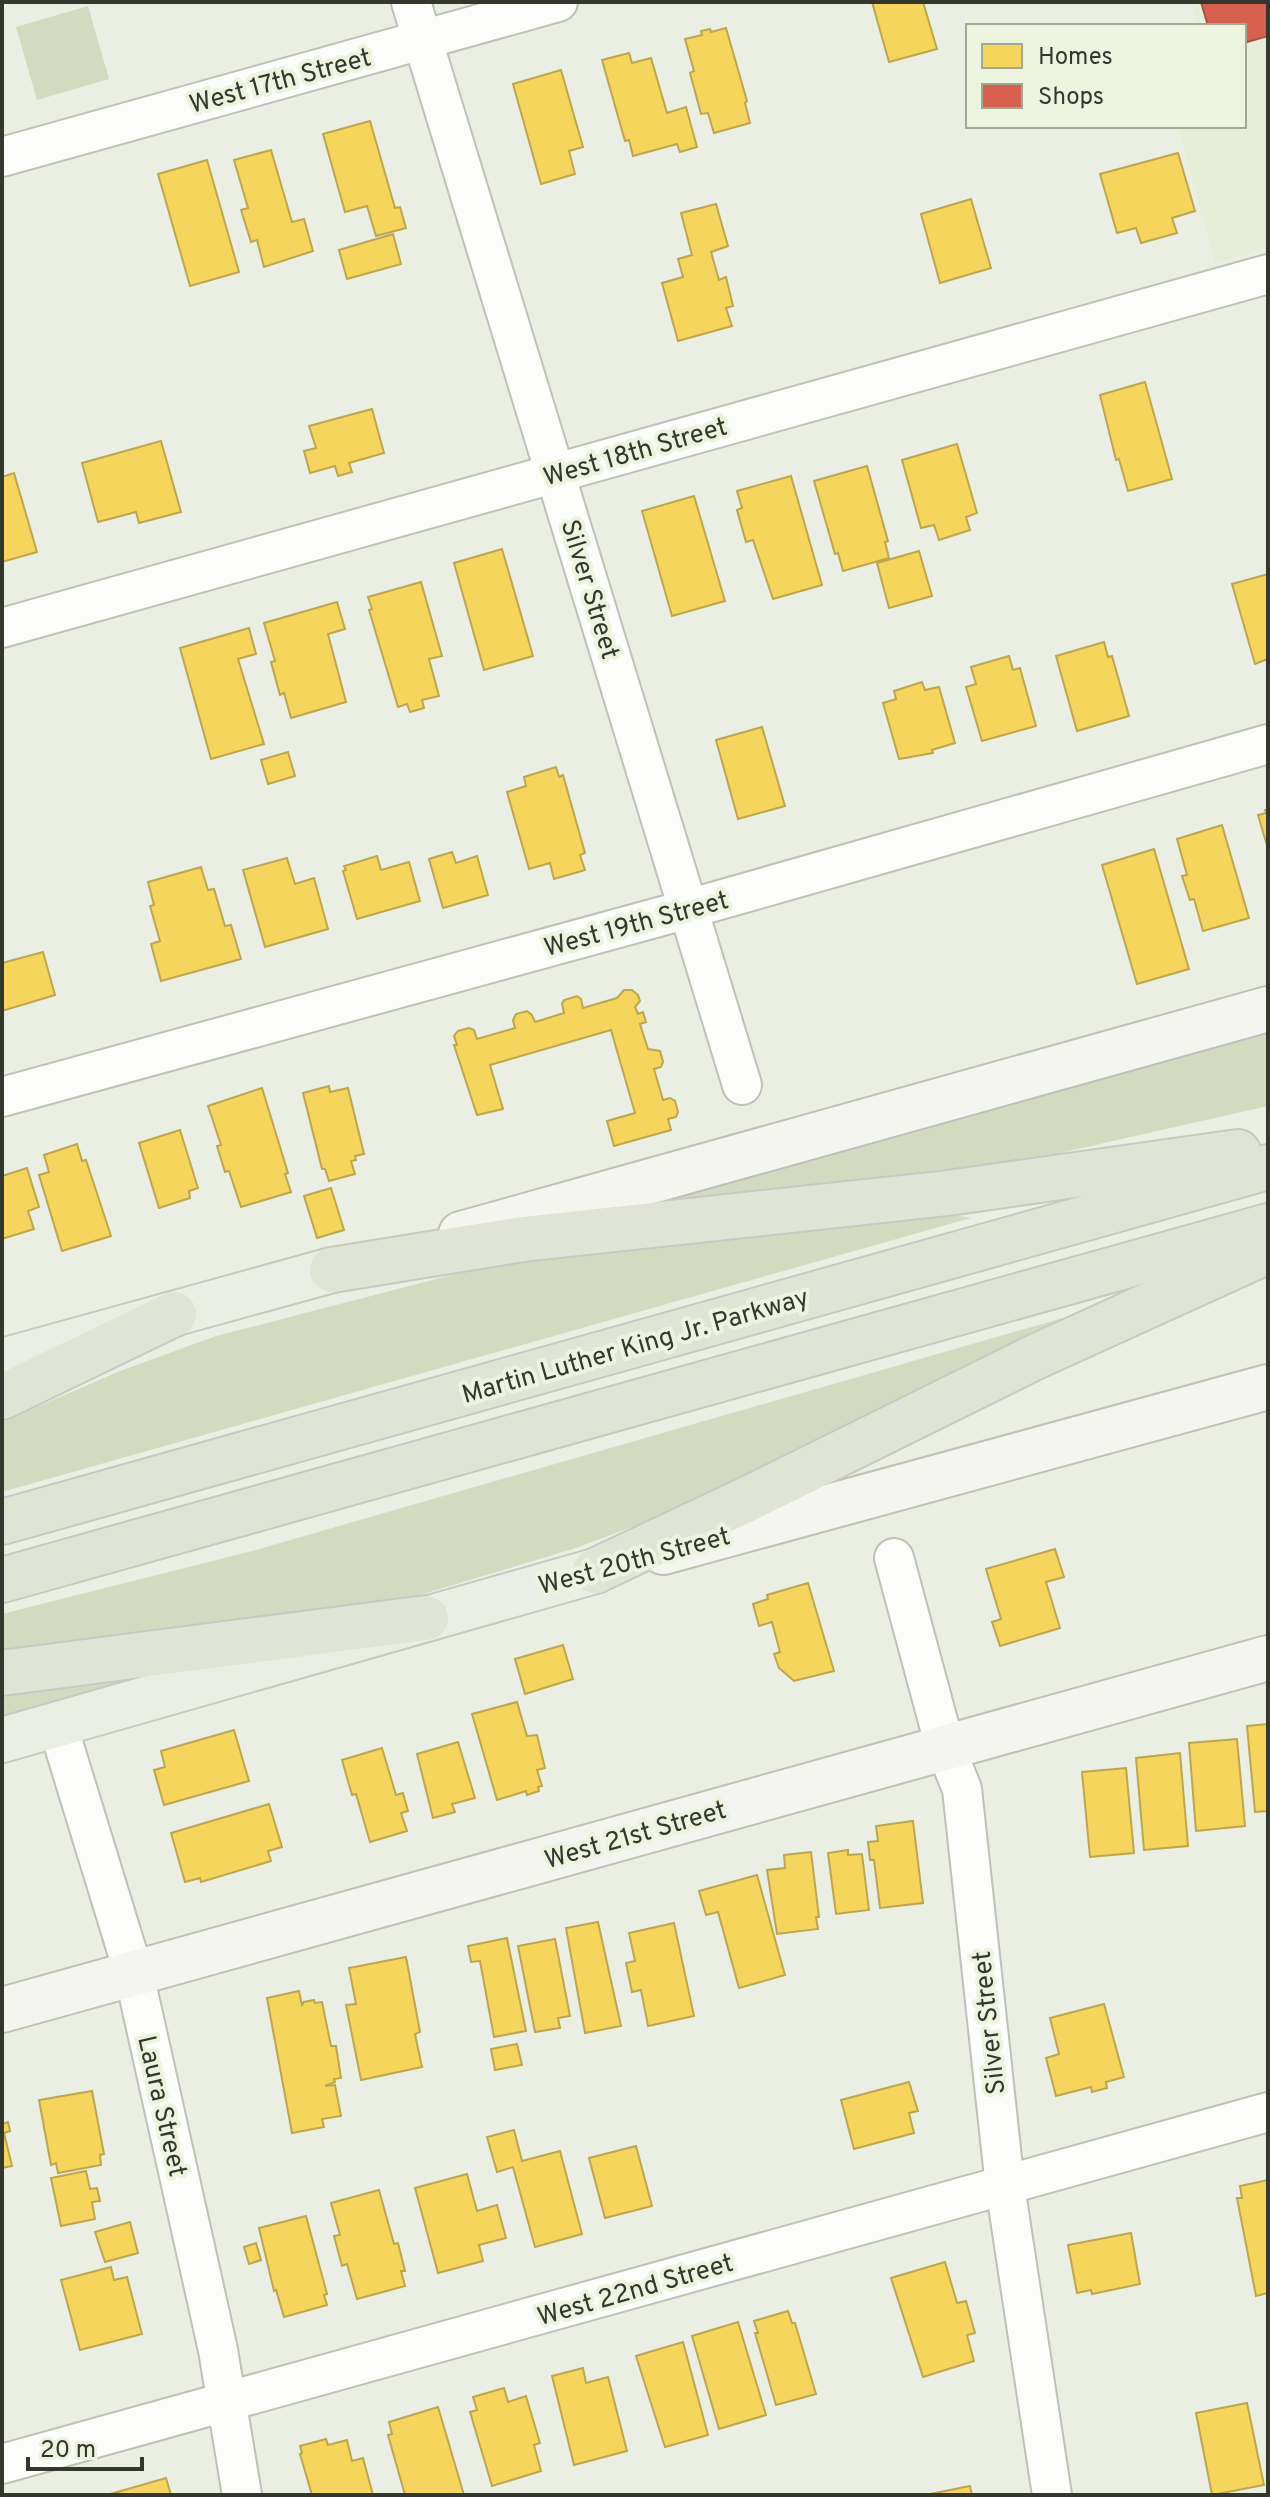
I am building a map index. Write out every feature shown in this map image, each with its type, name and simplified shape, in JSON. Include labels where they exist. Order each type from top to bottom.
[{"type":"highway","points":[[332,1270],[523,1239],[948,1193],[1268,1147]]},
{"type":"highway","name":"Martin Luther King Jr. Parkway","points":[[2,1522],[1268,1167]]},
{"type":"highway","name":"Martin Luther King Jr. Parkway","points":[[2,1580],[1268,1226]]},
{"type":"highway","points":[[595,1571],[1033,1358],[1268,1251]]},
{"type":"highway","points":[[2,1397],[174,1314]]},
{"type":"highway","points":[[2,1673],[426,1618]]},
{"type":"main road","points":[[2,1361],[332,1270]]},
{"type":"main road","name":"West 20th Street","points":[[2,1740],[595,1571]]},
{"type":"street","name":"Silver Street","points":[[411,2],[742,1085]]},
{"type":"street","name":"West 17th Street","points":[[2,157],[558,2]]},
{"type":"street","name":"West 18th Street","points":[[2,628],[1268,274]]},
{"type":"street","name":"West 19th Street","points":[[2,1097],[688,909],[1268,744]]},
{"type":"street","points":[[332,1270],[1268,1009]]},
{"type":"street","name":"West 20th Street","points":[[595,1571],[1268,1387]]},
{"type":"street","name":"Silver Street","points":[[894,1558],[945,1747],[962,1789],[1005,2186],[1052,2495]]},
{"type":"street","name":"West 21st Street","points":[[2,2010],[1268,1658]]},
{"type":"street","name":"Laura Street","points":[[57,1723],[134,1974],[218,2350],[242,2495]]},
{"type":"street","name":"West 22nd Street","points":[[2,2464],[1268,2112]]},
{"type":"shaded area","points":[[1191,2],[1268,2],[1268,248],[1215,264],[1179,128],[1246,128],[1246,24],[1196,24]]},
{"type":"shaded area","points":[[88,6],[109,79],[37,100],[16,27]]},
{"type":"shaded area","points":[[1268,1025],[1268,1106],[1025,1161],[827,1188],[605,1207]]},
{"type":"shaded area","points":[[954,1215],[971,1218],[2,1492],[2,1422],[120,1371],[216,1336],[467,1271],[559,1254]]},
{"type":"shaded area","points":[[1087,1311],[718,1495],[573,1549],[383,1606],[2,1662],[2,1614],[252,1551]]},
{"type":"shaded area","points":[[245,1664],[2,1727],[2,1696],[111,1683],[125,1675]]},
{"type":"building: Homes","points":[[872,2],[923,2],[937,49],[889,62]]},
{"type":"building: Homes","points":[[726,28],[747,101],[750,123],[714,133],[708,113],[701,114],[685,39],[702,35],[701,31]]},
{"type":"building: Homes","points":[[629,53],[632,63],[651,58],[667,113],[686,107],[697,147],[680,152],[677,144],[633,156],[629,140],[625,141],[602,60]]},
{"type":"building: Homes","points":[[561,70],[583,147],[569,151],[575,174],[541,184],[513,84]]},
{"type":"building: Homes","points":[[370,121],[395,208],[400,207],[406,228],[376,236],[367,206],[345,212],[323,134]]},
{"type":"building: Homes","points":[[271,150],[292,222],[304,219],[313,251],[264,267],[257,240],[251,242],[241,210],[248,208],[234,160]]},
{"type":"building: Homes","points":[[1178,153],[1195,211],[1172,218],[1177,233],[1141,243],[1136,228],[1117,233],[1100,174]]},
{"type":"building: Homes","points":[[207,160],[239,272],[190,286],[158,174]]},
{"type":"building: Homes","points":[[971,199],[991,268],[940,283],[921,214]]},
{"type":"building: Homes","points":[[716,204],[728,246],[711,252],[719,280],[726,277],[733,306],[726,308],[732,326],[678,341],[662,283],[683,277],[678,259],[692,255],[681,213]]},
{"type":"building: Homes","points":[[393,234],[401,264],[347,279],[339,250]]},
{"type":"building: Homes","points":[[1145,382],[1172,479],[1128,491],[1119,459],[1116,460],[1100,395]]},
{"type":"building: Homes","points":[[372,409],[384,453],[349,463],[352,472],[338,476],[335,466],[310,473],[304,451],[316,448],[309,426]]},
{"type":"building: Homes","points":[[161,441],[181,512],[139,523],[136,512],[98,522],[82,463]]},
{"type":"building: Homes","points":[[957,444],[977,513],[966,517],[970,530],[939,540],[934,525],[921,528],[902,460]]},
{"type":"building: Homes","points":[[867,466],[888,541],[885,542],[889,558],[843,571],[838,553],[835,554],[814,481]]},
{"type":"building: Homes","points":[[14,473],[37,552],[2,562],[2,477]]},
{"type":"building: Homes","points":[[791,476],[822,585],[773,599],[753,540],[746,542],[737,510],[742,508],[737,491]]},
{"type":"building: Homes","points":[[694,496],[725,601],[672,616],[642,511]]},
{"type":"building: Homes","points":[[502,549],[533,656],[484,670],[454,563]]},
{"type":"building: Homes","points":[[919,551],[932,596],[889,608],[877,563]]},
{"type":"building: Homes","points":[[1268,574],[1268,659],[1255,664],[1232,584]]},
{"type":"building: Homes","points":[[421,582],[442,656],[429,659],[439,696],[422,700],[424,708],[410,712],[407,704],[398,707],[369,610],[372,609],[368,597]]},
{"type":"building: Homes","points":[[337,602],[345,629],[328,634],[346,702],[291,718],[284,693],[280,695],[271,662],[275,661],[264,623]]},
{"type":"building: Homes","points":[[249,628],[256,654],[238,659],[264,744],[211,759],[180,648]]},
{"type":"building: Homes","points":[[1104,642],[1108,657],[1112,656],[1129,716],[1077,731],[1056,656]]},
{"type":"building: Homes","points":[[1009,656],[1013,670],[1020,668],[1036,726],[982,741],[966,687],[976,684],[971,667]]},
{"type":"building: Homes","points":[[922,682],[925,690],[939,687],[955,743],[932,750],[933,753],[899,759],[883,703],[896,699],[894,691]]},
{"type":"building: Homes","points":[[762,727],[785,806],[738,819],[716,740]]},
{"type":"building: Homes","points":[[288,752],[295,776],[268,784],[261,760]]},
{"type":"building: Homes","points":[[556,767],[559,777],[563,775],[585,853],[580,855],[585,870],[554,879],[550,863],[529,869],[507,792],[526,786],[524,777]]},
{"type":"building: Homes","points":[[1268,809],[1268,849],[1258,815],[1266,813]]},
{"type":"building: Homes","points":[[1222,825],[1249,918],[1203,931],[1194,899],[1190,900],[1182,876],[1187,875],[1177,839]]},
{"type":"building: Homes","points":[[1154,849],[1189,969],[1137,984],[1102,865]]},
{"type":"building: Homes","points":[[452,852],[456,863],[477,856],[488,895],[443,908],[429,859]]},
{"type":"building: Homes","points":[[377,856],[381,870],[409,862],[420,901],[357,919],[344,866]]},
{"type":"building: Homes","points":[[287,858],[295,884],[314,878],[328,929],[265,947],[243,870]]},
{"type":"building: Homes","points":[[201,867],[208,890],[214,889],[225,926],[231,925],[241,959],[161,981],[151,944],[160,941],[150,906],[154,905],[148,882]]},
{"type":"building: Homes","points":[[43,952],[55,995],[2,1011],[2,963]]},
{"type":"building: Homes","points":[[624,990],[632,990],[638,995],[640,1001],[635,1007],[638,1014],[643,1012],[646,1022],[640,1024],[648,1049],[660,1051],[663,1062],[661,1067],[654,1069],[663,1100],[670,1098],[675,1101],[678,1112],[676,1117],[668,1119],[671,1130],[614,1146],[607,1121],[635,1113],[611,1030],[490,1065],[503,1109],[477,1115],[454,1045],[457,1045],[454,1036],[458,1031],[474,1030],[477,1039],[515,1028],[513,1020],[516,1014],[527,1011],[535,1022],[564,1013],[564,1000],[577,996],[583,1008],[617,998]]},
{"type":"building: Homes","points":[[329,1086],[330,1092],[348,1088],[364,1154],[355,1156],[356,1160],[351,1161],[355,1174],[329,1181],[325,1169],[322,1169],[303,1093]]},
{"type":"building: Homes","points":[[262,1088],[291,1192],[241,1207],[229,1171],[225,1172],[217,1146],[221,1145],[208,1106]]},
{"type":"building: Homes","points":[[180,1130],[198,1188],[189,1191],[190,1198],[159,1208],[139,1143]]},
{"type":"building: Homes","points":[[77,1144],[82,1161],[86,1160],[111,1236],[62,1251],[39,1175],[49,1172],[44,1155]]},
{"type":"building: Homes","points":[[27,1168],[39,1207],[28,1211],[34,1229],[2,1239],[2,1176]]},
{"type":"building: Homes","points":[[331,1188],[344,1230],[317,1238],[304,1196]]},
{"type":"building: Homes","points":[[1055,1549],[1064,1577],[1046,1582],[1060,1628],[1000,1646],[992,1622],[1001,1619],[986,1569]]},
{"type":"building: Homes","points":[[808,1583],[834,1671],[794,1681],[779,1668],[774,1654],[780,1652],[772,1622],[759,1626],[753,1604],[768,1599],[767,1595]]},
{"type":"building: Homes","points":[[563,1645],[573,1679],[525,1694],[515,1659]]},
{"type":"building: Homes","points":[[517,1702],[527,1736],[537,1735],[545,1768],[537,1770],[542,1786],[538,1787],[539,1791],[527,1795],[526,1791],[497,1800],[472,1714]]},
{"type":"building: Homes","points":[[1268,1724],[1268,1811],[1255,1812],[1247,1726]]},
{"type":"building: Homes","points":[[234,1730],[249,1781],[164,1805],[154,1770],[165,1767],[161,1751]]},
{"type":"building: Homes","points":[[1237,1739],[1245,1826],[1196,1831],[1189,1743]]},
{"type":"building: Homes","points":[[458,1742],[475,1798],[452,1804],[455,1812],[433,1818],[417,1754]]},
{"type":"building: Homes","points":[[382,1748],[396,1795],[403,1793],[408,1811],[401,1813],[407,1831],[370,1842],[342,1760]]},
{"type":"building: Homes","points":[[1180,1753],[1188,1846],[1144,1850],[1136,1758]]},
{"type":"building: Homes","points":[[1126,1768],[1134,1853],[1090,1857],[1082,1772]]},
{"type":"building: Homes","points":[[269,1804],[282,1847],[268,1851],[271,1861],[201,1882],[200,1878],[185,1882],[171,1833]]},
{"type":"building: Homes","points":[[913,1821],[923,1903],[880,1908],[874,1860],[870,1860],[868,1842],[878,1841],[876,1826]]},
{"type":"building: Homes","points":[[848,1850],[848,1855],[862,1854],[869,1910],[836,1914],[828,1853]]},
{"type":"building: Homes","points":[[811,1852],[818,1929],[777,1934],[767,1870],[785,1868],[784,1855]]},
{"type":"building: Homes","points":[[757,1875],[785,1975],[739,1988],[718,1912],[706,1915],[699,1891]]},
{"type":"building: Homes","points":[[598,1922],[621,2026],[585,2033],[566,1928]]},
{"type":"building: Homes","points":[[674,1923],[694,2016],[648,2026],[641,1990],[632,1992],[626,1963],[635,1961],[629,1933]]},
{"type":"building: Homes","points":[[507,1938],[526,2031],[494,2037],[480,1961],[471,1962],[468,1946]]},
{"type":"building: Homes","points":[[555,1939],[570,2016],[558,2018],[560,2028],[535,2032],[518,1946]]},
{"type":"building: Homes","points":[[406,1957],[420,2032],[415,2034],[422,2067],[361,2080],[346,2005],[356,2004],[349,1968]]},
{"type":"building: Homes","points":[[299,1991],[302,2005],[314,2000],[315,2003],[322,2002],[331,2046],[336,2046],[341,2078],[325,2086],[335,2085],[341,2116],[322,2119],[324,2127],[292,2133],[267,1998]]},
{"type":"building: Homes","points":[[1104,2004],[1124,2077],[1106,2082],[1107,2088],[1092,2092],[1091,2087],[1056,2096],[1046,2058],[1059,2054],[1050,2018]]},
{"type":"building: Homes","points":[[517,2044],[522,2065],[495,2070],[491,2049]]},
{"type":"building: Homes","points":[[909,2082],[918,2111],[909,2113],[914,2133],[854,2149],[841,2100]]},
{"type":"building: Homes","points":[[92,2091],[104,2154],[100,2155],[101,2165],[58,2173],[56,2163],[51,2165],[39,2100]]},
{"type":"building: Homes","points":[[8,2122],[10,2131],[4,2133],[12,2166],[2,2168],[2,2124]]},
{"type":"building: Homes","points":[[514,2130],[522,2161],[560,2151],[582,2234],[535,2247],[513,2167],[497,2172],[487,2137]]},
{"type":"building: Homes","points":[[636,2146],[652,2206],[605,2218],[589,2158]]},
{"type":"building: Homes","points":[[86,2171],[90,2189],[97,2188],[100,2201],[92,2202],[95,2219],[61,2226],[51,2178]]},
{"type":"building: Homes","points":[[467,2174],[477,2211],[497,2205],[506,2238],[479,2245],[483,2261],[438,2273],[415,2188]]},
{"type":"building: Homes","points":[[1268,2180],[1268,2293],[1256,2296],[1237,2198],[1242,2198],[1240,2186]]},
{"type":"building: Homes","points":[[379,2190],[394,2244],[398,2243],[405,2271],[401,2271],[405,2286],[357,2299],[347,2264],[342,2266],[334,2236],[340,2235],[331,2203]]},
{"type":"building: Homes","points":[[306,2216],[327,2294],[324,2295],[327,2305],[284,2317],[274,2291],[259,2228]]},
{"type":"building: Homes","points":[[130,2222],[138,2253],[105,2262],[95,2232]]},
{"type":"building: Homes","points":[[1131,2233],[1140,2284],[1092,2294],[1091,2290],[1077,2293],[1068,2245]]},
{"type":"building: Homes","points":[[256,2243],[261,2260],[249,2264],[244,2247]]},
{"type":"building: Homes","points":[[945,2262],[957,2303],[966,2301],[975,2333],[967,2335],[974,2361],[923,2377],[891,2278]]},
{"type":"building: Homes","points":[[111,2267],[114,2280],[127,2277],[142,2334],[80,2350],[61,2280]]},
{"type":"building: Homes","points":[[788,2311],[792,2323],[795,2323],[816,2394],[776,2405],[754,2321]]},
{"type":"building: Homes","points":[[738,2322],[766,2415],[719,2429],[692,2336]]},
{"type":"building: Homes","points":[[683,2342],[708,2435],[665,2447],[636,2356]]},
{"type":"building: Homes","points":[[583,2368],[586,2383],[608,2377],[627,2451],[574,2465],[552,2376]]},
{"type":"building: Homes","points":[[504,2388],[508,2402],[526,2396],[540,2443],[534,2445],[541,2471],[492,2486],[470,2412],[477,2410],[473,2397]]},
{"type":"building: Homes","points":[[1247,2403],[1264,2485],[1212,2495],[1196,2413]]},
{"type":"building: Homes","points":[[438,2407],[464,2495],[405,2495],[388,2435],[392,2434],[389,2422]]},
{"type":"building: Homes","points":[[326,2439],[328,2445],[347,2440],[352,2461],[363,2458],[373,2495],[312,2495],[300,2446]]},
{"type":"building: Homes","points":[[166,2478],[171,2495],[107,2495]]},
{"type":"building: Homes","points":[[970,2486],[972,2495],[925,2495]]},
{"type":"building: Shops","points":[[1201,2],[1268,2],[1268,36],[1246,42],[1246,24],[1207,24]]}]
